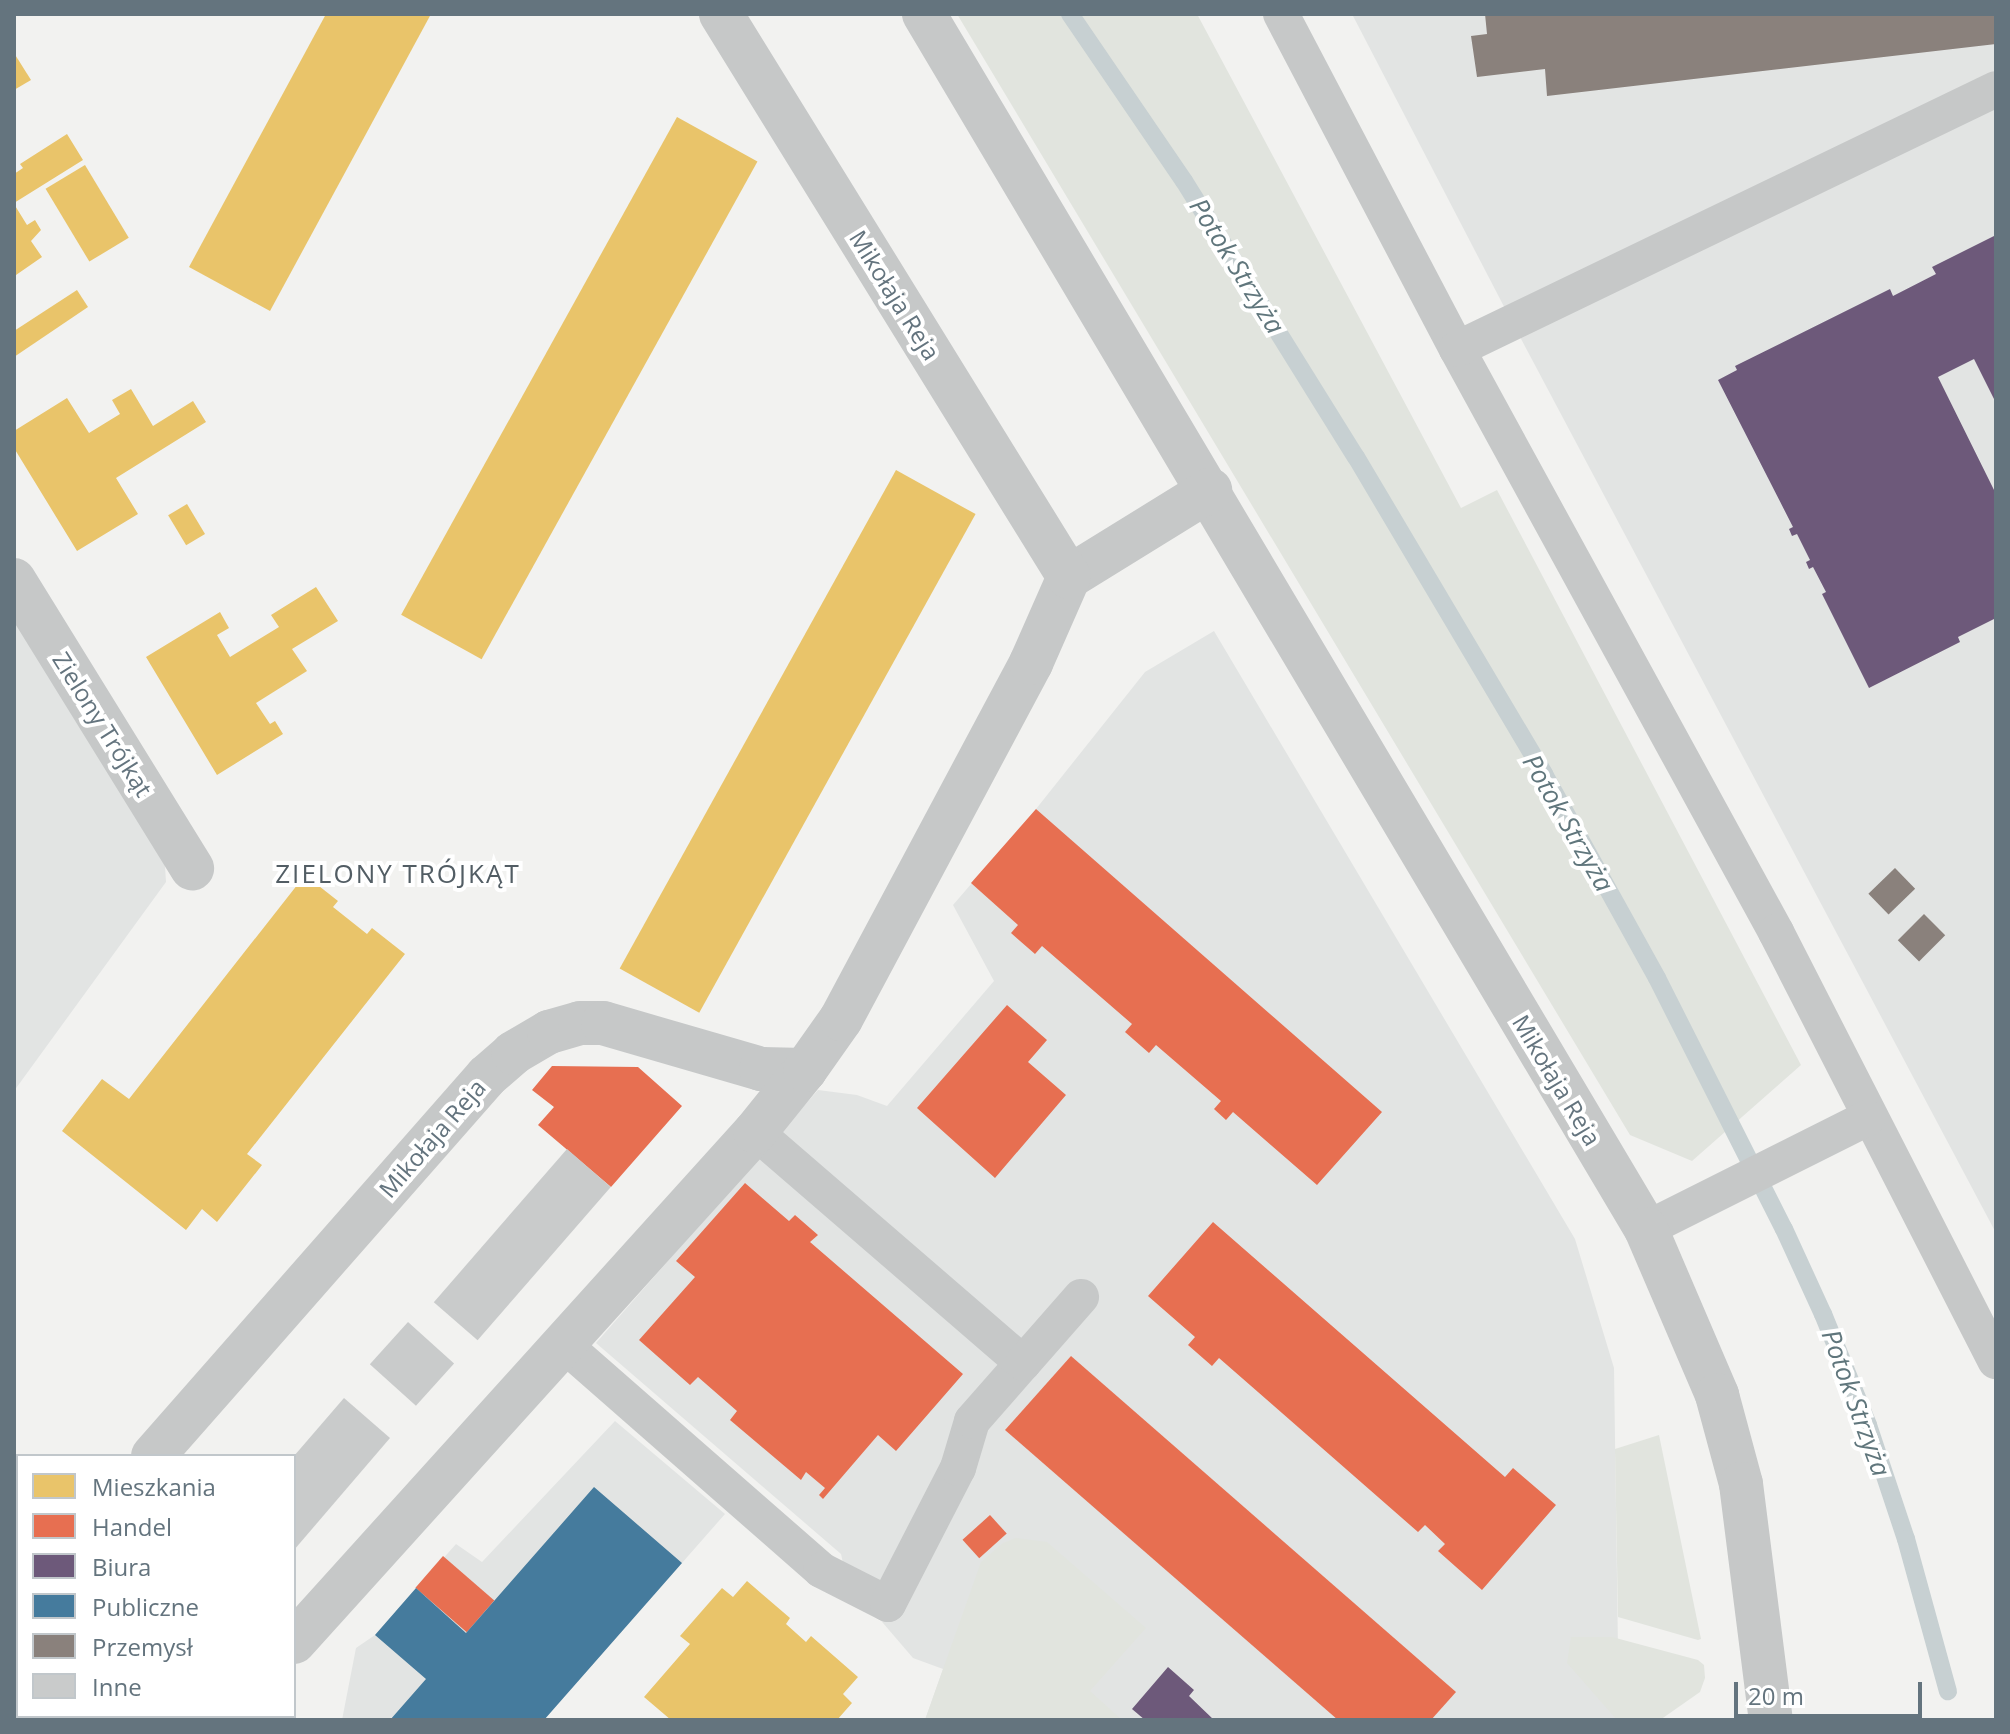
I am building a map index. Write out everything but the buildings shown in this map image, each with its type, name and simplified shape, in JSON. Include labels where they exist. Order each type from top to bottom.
[{"type":"street","name":"Mikołaja Reja","points":[[721,14],[1069,577]]},
{"type":"street","name":"Mikołaja Reja","points":[[924,14],[1210,490],[1309,664],[1646,1229],[1717,1395],[1741,1484],[1771,1720]]},
{"type":"street","points":[[299,1632],[755,1132],[805,1070],[841,1019],[1031,663],[1069,577],[1210,490]]},
{"type":"street","name":"Zielony Trójkąt","points":[[14,580],[192,868]]},
{"type":"street","name":"Mikołaja Reja","points":[[155,1454],[487,1076],[513,1053],[549,1032],[580,1023],[603,1023],[761,1069],[805,1070]]},
{"type":"lane","points":[[1281,14],[1457,349],[1776,932],[1868,1118],[1996,1361]]},
{"type":"lane","points":[[1457,349],[1996,89]]},
{"type":"lane","points":[[1646,1229],[1868,1118]]},
{"type":"lane","points":[[755,1132],[1023,1363]]},
{"type":"lane","points":[[562,1343],[821,1570],[888,1604],[958,1468],[972,1421],[1081,1297]]},
{"type":"shaded area","points":[[957,14],[1197,14],[1461,508],[1497,490],[1801,1065],[1692,1161],[1630,1135]]},
{"type":"shaded area","points":[[1352,14],[1996,14],[1996,1233],[1512,322]]},
{"type":"shaded area","points":[[14,609],[164,849],[166,882],[14,1091]]},
{"type":"shaded area","points":[[1214,631],[1575,1239],[1614,1368],[1619,1720],[925,1720],[943,1669],[913,1658],[847,1581],[841,1554],[596,1343],[818,1090],[857,1095],[887,1106],[994,981],[953,905],[1036,809],[1145,672]]},
{"type":"shaded area","points":[[615,1421],[725,1514],[544,1720],[342,1720],[356,1648],[375,1635],[456,1544],[482,1562]]},
{"type":"shaded area","points":[[1659,1435],[1701,1639],[1698,1640],[1618,1617],[1615,1449]]},
{"type":"shaded area","points":[[1016,1538],[1047,1542],[1146,1628],[1090,1691],[1122,1720],[925,1720],[981,1562],[1003,1543]]},
{"type":"shaded area","points":[[1571,1637],[1612,1637],[1698,1660],[1704,1665],[1705,1678],[1700,1692],[1660,1720],[1617,1720],[1567,1663]]},
{"type":"waterway","name":"Potok Strzyża","points":[[1070,14],[1184,181],[1356,457],[1544,774],[1657,978],[1784,1229],[1823,1314],[1868,1425],[1906,1539],[1948,1691]]},
{"type":"district","name":"ZIELONY TRÓJKĄT","points":[[398,874]]}]
